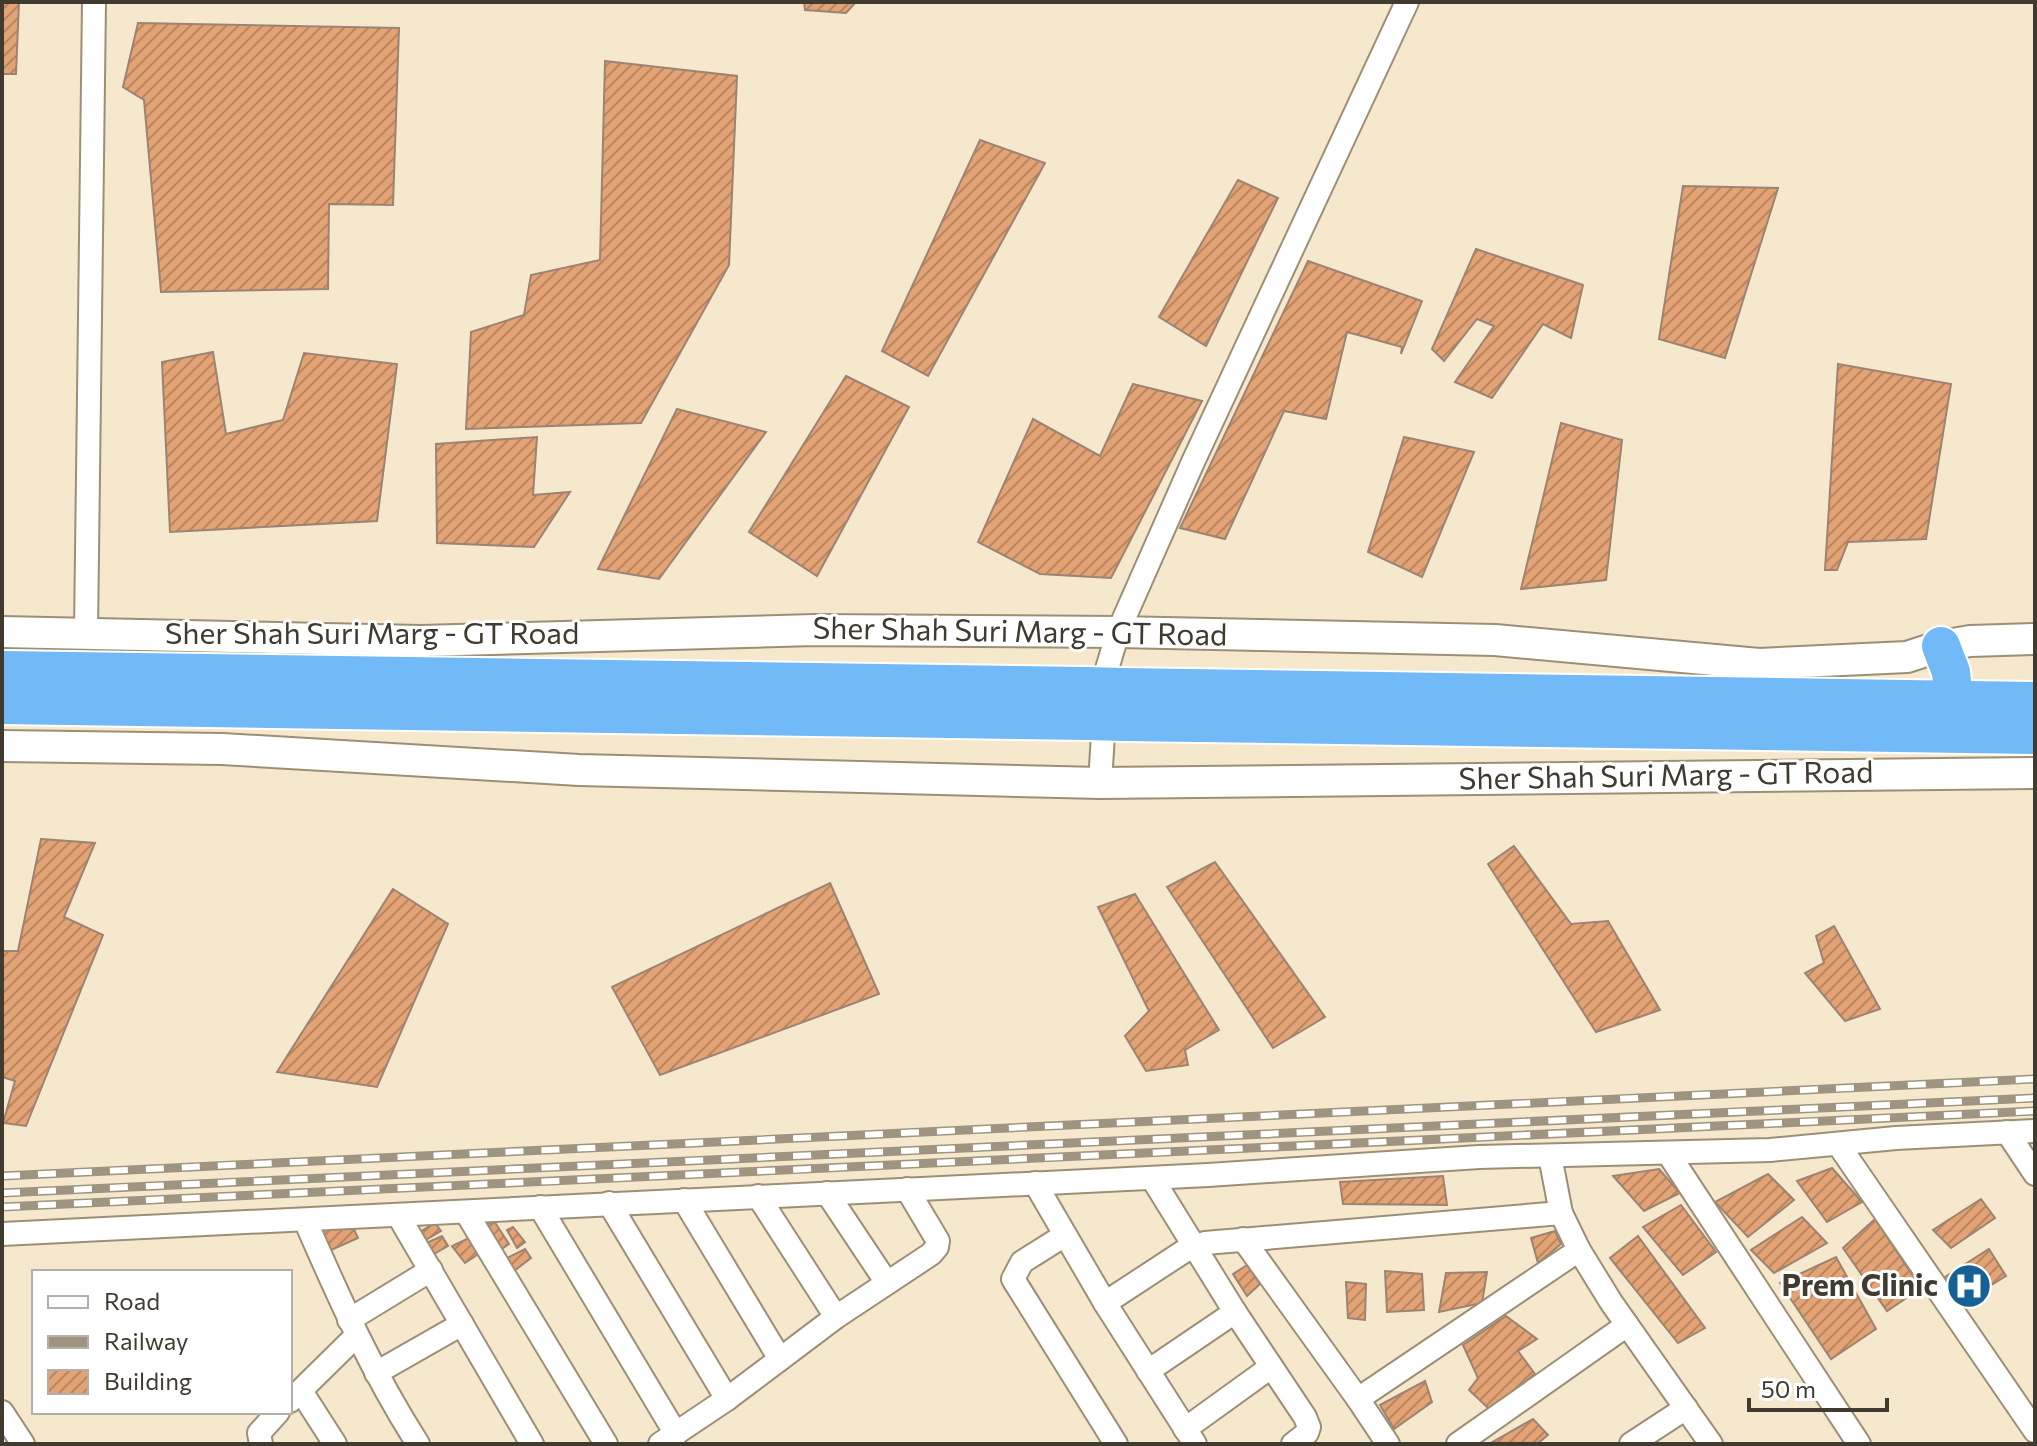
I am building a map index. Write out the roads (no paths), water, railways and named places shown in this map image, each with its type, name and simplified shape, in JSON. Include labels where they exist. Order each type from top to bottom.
[{"type":"highway","points":[[1941,646],[1951,672],[1954,700]]},
{"type":"highway","name":"Sher Shah Suri Marg - GT Road","points":[[2,670],[2035,735]]},
{"type":"highway","name":"Sher Shah Suri Marg - GT Road","points":[[2,705],[2035,701]]},
{"type":"street","points":[[86,632],[94,2]]},
{"type":"street","points":[[1100,783],[1107,669],[1118,632],[1193,462],[1407,2]]},
{"type":"street","name":"Sher Shah Suri Marg - GT Road","points":[[2,632],[421,641],[814,630],[1118,632],[1495,640],[1759,664],[1907,657],[1970,641],[2035,639]]},
{"type":"street","name":"Sher Shah Suri Marg - GT Road","points":[[2,746],[222,749],[579,770],[1100,783],[2035,773]]},
{"type":"street","points":[[2,1234],[1152,1178],[1479,1157],[1770,1150],[2035,1131]]},
{"type":"street","points":[[2007,1132],[2035,1174]]},
{"type":"street","points":[[1838,1144],[2035,1431]]},
{"type":"street","points":[[1668,1153],[1859,1444]]},
{"type":"street","points":[[1550,1156],[1561,1213],[1579,1250],[1627,1325],[1711,1444]]},
{"type":"street","points":[[1152,1178],[1309,1427],[1307,1433],[1293,1444]]},
{"type":"street","points":[[1035,1183],[1105,1303],[1190,1436],[1271,1367]]},
{"type":"street","points":[[540,1207],[668,1439],[937,1247],[938,1241],[907,1189]]},
{"type":"street","points":[[827,1193],[887,1283]]},
{"type":"street","points":[[758,1196],[836,1317]]},
{"type":"street","points":[[684,1200],[780,1359]]},
{"type":"street","points":[[609,1203],[727,1399]]},
{"type":"street","points":[[466,1212],[606,1444]]},
{"type":"street","points":[[1105,1303],[1195,1246],[1243,1239],[1561,1213]]},
{"type":"street","points":[[398,1215],[532,1444]]},
{"type":"street","points":[[305,1220],[352,1328],[418,1444]]},
{"type":"street","points":[[1065,1235],[1022,1262],[1013,1279],[1116,1444]]},
{"type":"street","points":[[1243,1239],[1388,1444]]},
{"type":"street","points":[[1358,1399],[1579,1250]]},
{"type":"street","points":[[335,1444],[295,1396],[352,1328],[431,1270]]},
{"type":"street","points":[[1148,1371],[1235,1312]]},
{"type":"street","points":[[376,1373],[462,1324]]},
{"type":"street","points":[[1458,1444],[1627,1325]]},
{"type":"street","points":[[1631,1444],[1686,1408]]},
{"type":"street","points":[[2,1412],[23,1444]]},
{"type":"street","points":[[261,1444],[259,1433],[276,1414]]},
{"type":"railway","points":[[2,1176],[2035,1079]]},
{"type":"railway","points":[[2,1193],[2035,1098]]},
{"type":"railway","points":[[2,1207],[2035,1111]]},
{"type":"place","name":"Prem Clinic","points":[[1969,1286]]}]
